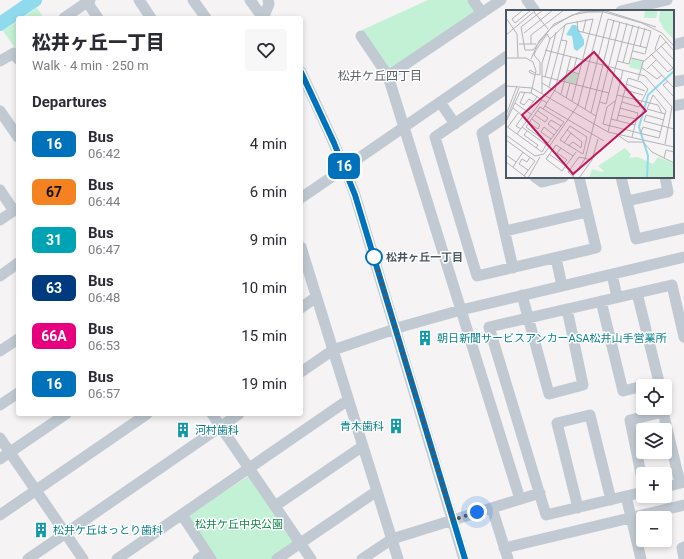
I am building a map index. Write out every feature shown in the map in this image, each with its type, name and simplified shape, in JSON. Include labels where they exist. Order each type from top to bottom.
[{"type":"street","points":[[139,0],[150,16]]},
{"type":"street","points":[[193,0],[205,16]]},
{"type":"street","points":[[250,0],[262,16]]},
{"type":"street","points":[[264,16],[269,4],[268,0]]},
{"type":"street","points":[[473,0],[482,13]]},
{"type":"street","points":[[388,76],[500,0]]},
{"type":"street","points":[[527,0],[534,10]]},
{"type":"street","points":[[625,10],[667,0]]},
{"type":"street","points":[[67,16],[88,1],[97,16]]},
{"type":"street","points":[[361,36],[388,76],[520,499]]},
{"type":"street","points":[[674,45],[684,42]]},
{"type":"street","points":[[0,61],[14,53],[16,56]]},
{"type":"street","points":[[303,197],[506,57]]},
{"type":"street","points":[[303,76],[345,168],[363,221],[464,559]]},
{"type":"street","points":[[674,82],[684,80]]},
{"type":"street","points":[[506,89],[435,137],[477,276],[596,248],[579,178]]},
{"type":"street","points":[[440,102],[455,124]]},
{"type":"street","points":[[674,106],[684,104]]},
{"type":"street","points":[[0,111],[16,134]]},
{"type":"street","points":[[506,117],[482,133],[513,268]]},
{"type":"street","points":[[536,178],[542,182],[559,178]]},
{"type":"street","points":[[621,178],[636,239],[684,230]]},
{"type":"street","points":[[627,201],[668,192],[665,178]]},
{"type":"street","points":[[0,190],[16,209],[0,220]]},
{"type":"street","points":[[505,231],[587,212]]},
{"type":"street","points":[[303,256],[398,559]]},
{"type":"street","points":[[303,371],[333,350],[395,329],[460,310],[684,257]]},
{"type":"street","points":[[556,258],[562,286]]},
{"type":"street","points":[[0,276],[16,265]]},
{"type":"street","points":[[612,274],[617,297]]},
{"type":"street","points":[[636,494],[546,515],[489,327],[672,285],[684,337]]},
{"type":"street","points":[[601,301],[623,391],[659,382],[637,293]]},
{"type":"street","points":[[522,295],[549,394],[583,385],[567,309]]},
{"type":"street","points":[[303,307],[316,297]]},
{"type":"street","points":[[0,351],[16,340]]},
{"type":"street","points":[[0,405],[16,394]]},
{"type":"street","points":[[118,559],[348,400]]},
{"type":"street","points":[[640,467],[630,420],[663,412],[682,483],[672,485]]},
{"type":"street","points":[[578,508],[557,423],[564,421],[590,415],[611,500]]},
{"type":"street","points":[[0,459],[63,416]]},
{"type":"street","points":[[0,515],[144,416]]},
{"type":"street","points":[[213,416],[312,559]]},
{"type":"street","points":[[28,559],[236,416]]},
{"type":"street","points":[[0,438],[83,559]]},
{"type":"street","points":[[275,506],[363,446]]},
{"type":"street","points":[[277,559],[377,491]]},
{"type":"street","points":[[362,559],[392,539],[540,493]]},
{"type":"street","points":[[626,496],[639,559]]},
{"type":"street","points":[[504,548],[684,505]]},
{"type":"street","points":[[492,508],[508,559]]},
{"type":"street","points":[[182,515],[205,557]]},
{"type":"street","points":[[684,547],[682,548],[684,558]]},
{"type":"green space","points":[[428,0],[469,0],[475,8],[474,13],[391,72],[362,30]]},
{"type":"green space","points":[[37,8],[43,16],[25,16]]},
{"type":"green space","points":[[16,22],[16,49],[3,31]]},
{"type":"green space","name":"松井ケ丘中央公園","points":[[250,475],[295,543],[271,559],[216,559],[188,516]]},
{"type":"waterway","points":[[0,24],[35,0]]},
{"type":"bus line","name":"16","points":[[303,76],[329,131],[355,195],[465,559]]},
{"type":"place","name":"松井ヶ丘一丁目","points":[[374,257]]},
{"type":"place","name":"朝日新聞サービスアンカーASA松井山手営業所","points":[[425,338]]},
{"type":"place","name":"青木歯科","points":[[396,426]]},
{"type":"place","name":"河村歯科","points":[[183,430]]},
{"type":"place","name":"松井ケ丘はっとり歯科","points":[[41,530]]},
{"type":"district","name":"松井ケ丘四丁目","points":[[380,76]]},
{"type":"route","points":[[374,257],[453,520],[477,512]]}]
